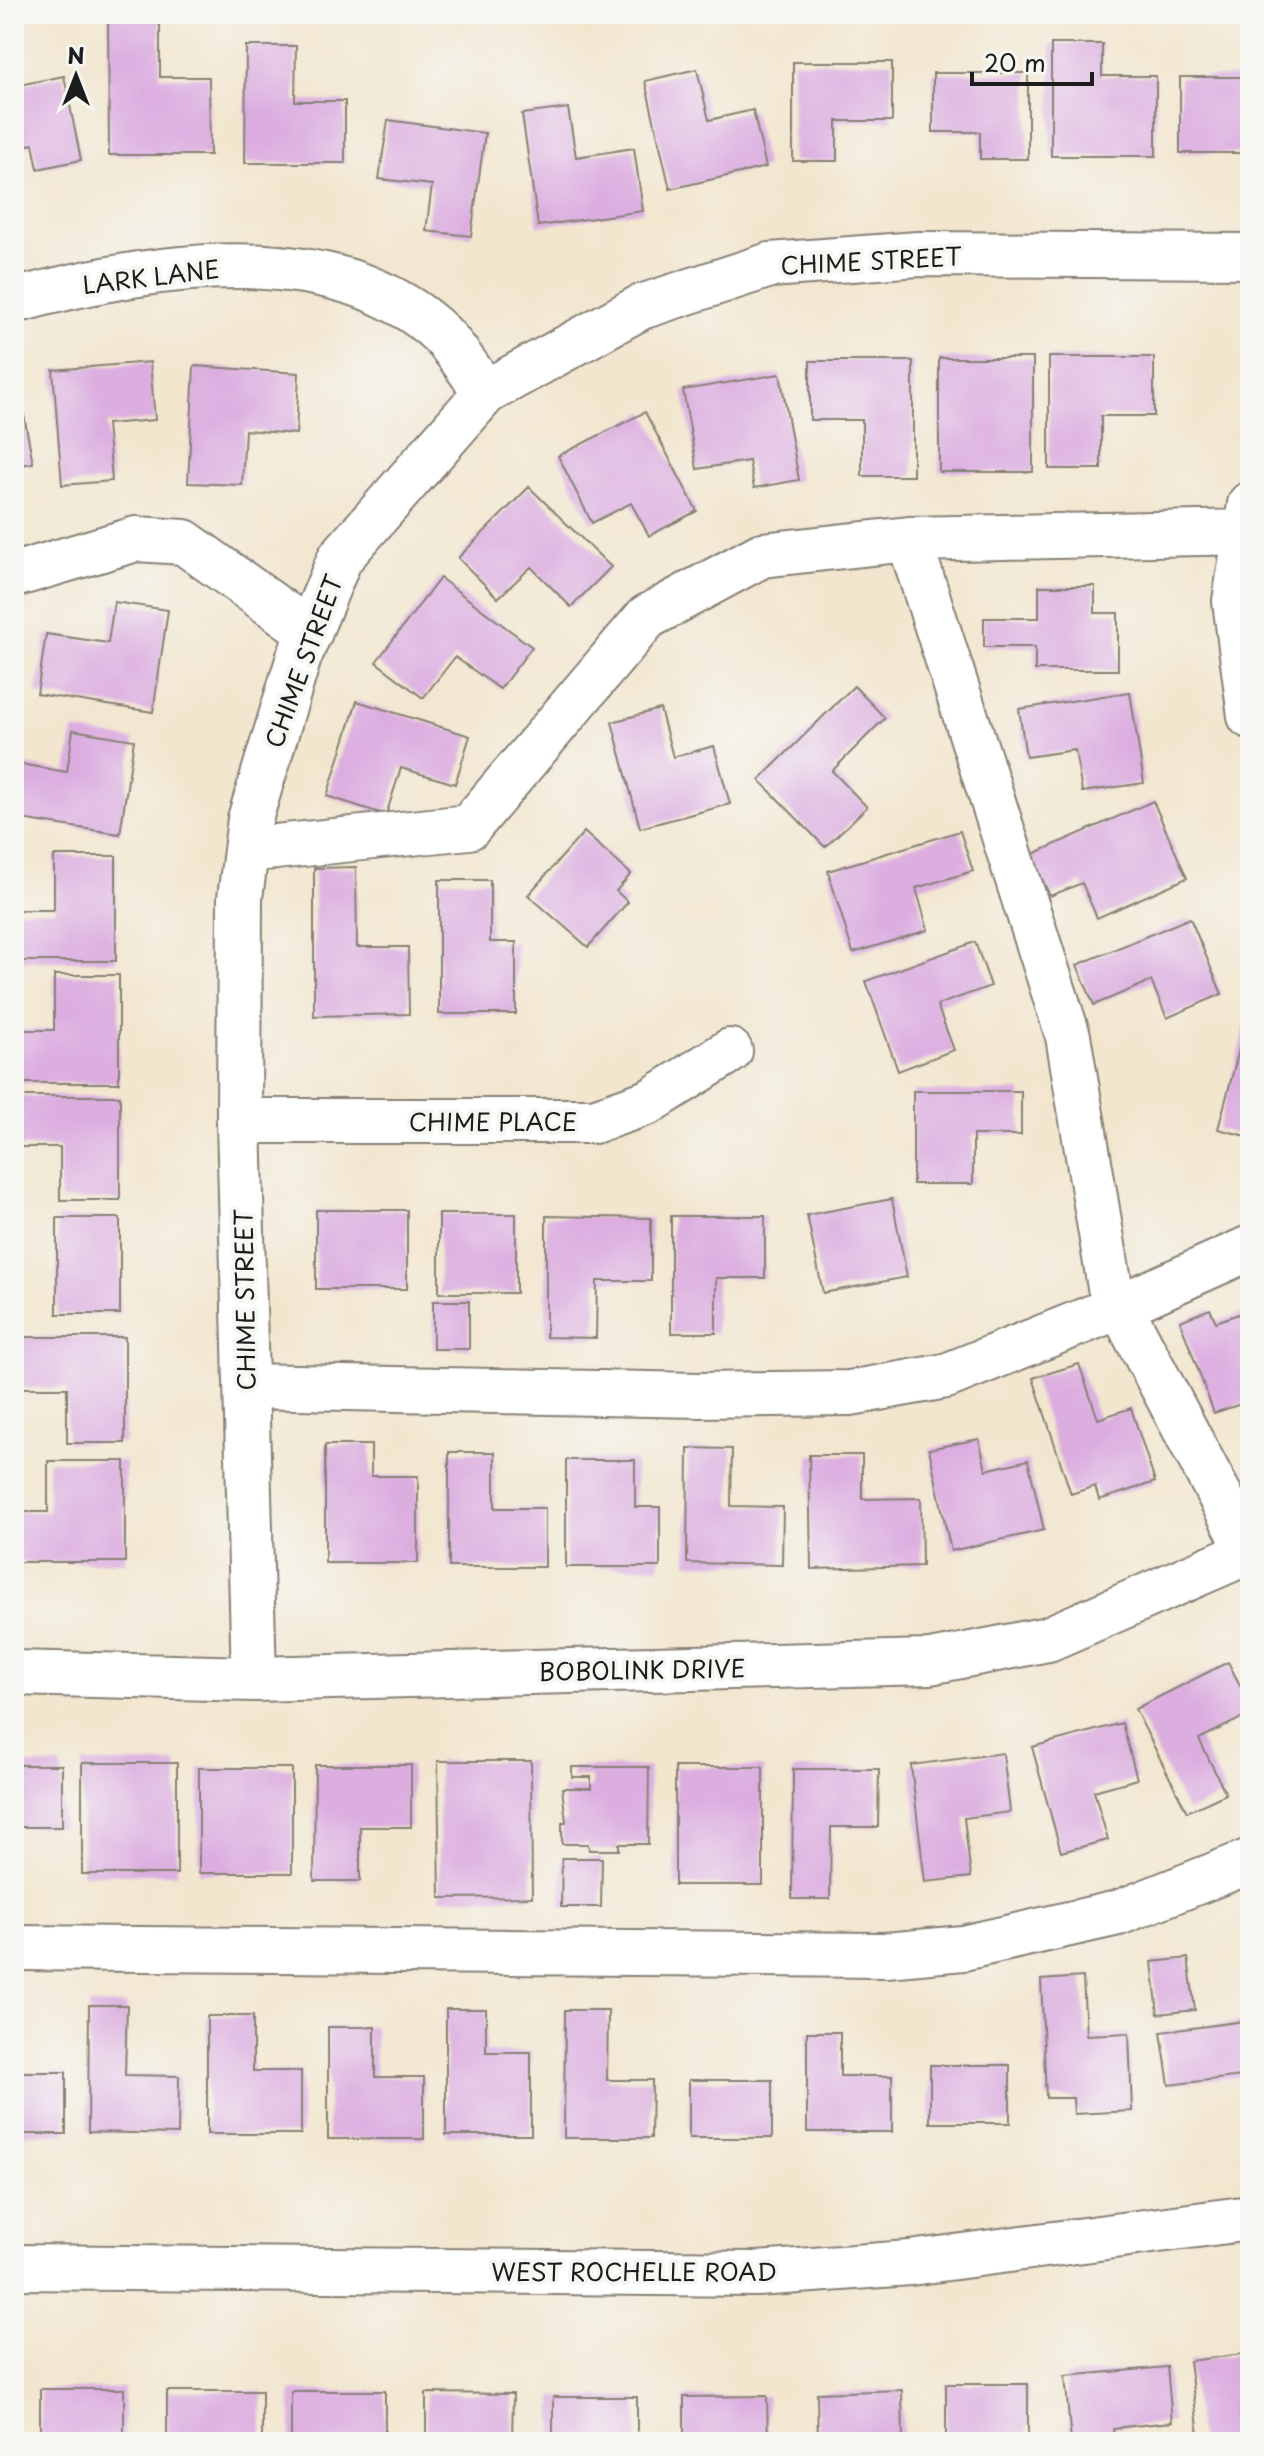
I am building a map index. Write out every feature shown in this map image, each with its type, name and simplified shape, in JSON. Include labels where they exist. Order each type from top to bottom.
[{"type":"street","name":"CHIME STREET","points":[[254,1679],[239,1121],[240,898],[250,819],[310,632],[340,558],[486,392],[641,307],[770,265],[918,254],[1250,256]]},
{"type":"street","name":"LARK LANE","points":[[14,301],[84,282],[216,265],[312,272],[385,296],[441,334],[486,392]]},
{"type":"street","points":[[246,850],[469,827],[647,617],[762,555],[909,539],[1248,522],[1235,601],[1250,716]]},
{"type":"street","points":[[14,575],[136,539],[184,542],[310,632]]},
{"type":"street","points":[[909,539],[1068,1036],[1110,1287],[1250,1551]]},
{"type":"street","name":"CHIME PLACE","points":[[239,1121],[594,1121],[649,1102],[730,1051]]},
{"type":"street","points":[[246,1386],[699,1395],[850,1393],[946,1376],[1121,1306],[1250,1248]]},
{"type":"street","name":"BOBOLINK DRIVE","points":[[14,1673],[254,1679],[930,1662],[1048,1639],[1250,1551]]},
{"type":"street","points":[[14,1948],[886,1955],[963,1948],[1118,1913],[1250,1861]]},
{"type":"street","name":"WEST ROCHELLE ROAD","points":[[14,2267],[757,2274],[910,2263],[1250,2218]]},
{"type":"building","points":[[108,14],[160,14],[160,77],[209,77],[210,155],[109,155]]},
{"type":"building","points":[[1051,44],[1102,44],[1102,76],[1156,76],[1156,156],[1051,156]]},
{"type":"building","points":[[246,46],[296,46],[295,101],[345,101],[345,163],[245,163]]},
{"type":"building","points":[[793,62],[892,62],[892,121],[837,121],[837,161],[793,161]]},
{"type":"building","points":[[697,69],[709,120],[753,110],[766,167],[670,189],[645,81]]},
{"type":"building","points":[[933,73],[1028,73],[1028,159],[980,159],[980,132],[933,132]]},
{"type":"building","points":[[64,76],[81,160],[38,169],[33,144],[14,148],[14,86]]},
{"type":"building","points":[[1180,77],[1250,77],[1250,153],[1180,153]]},
{"type":"building","points":[[568,108],[576,157],[634,148],[643,211],[538,226],[522,114]]},
{"type":"building","points":[[388,120],[485,133],[471,236],[426,231],[432,185],[379,179]]},
{"type":"building","points":[[1049,357],[1154,357],[1154,416],[1101,416],[1101,469],[1049,469]]},
{"type":"building","points":[[939,358],[1033,358],[1033,472],[939,472]]},
{"type":"building","points":[[810,361],[913,361],[913,476],[862,476],[862,420],[810,420]]},
{"type":"building","points":[[150,362],[155,420],[107,424],[112,481],[62,485],[53,370]]},
{"type":"building","points":[[194,366],[299,373],[296,434],[245,430],[242,485],[188,483]]},
{"type":"building","points":[[780,374],[799,480],[754,488],[749,461],[697,469],[683,390]]},
{"type":"building","points":[[19,389],[33,463],[14,466],[14,390]]},
{"type":"building","points":[[645,412],[697,511],[649,536],[631,503],[592,523],[558,456]]},
{"type":"building","points":[[529,487],[611,567],[571,607],[531,567],[498,598],[458,558]]},
{"type":"building","points":[[440,578],[532,647],[500,689],[455,657],[423,698],[376,662]]},
{"type":"building","points":[[1039,586],[1095,586],[1095,613],[1118,613],[1118,670],[1035,670],[1035,647],[984,647],[984,618],[1039,618]]},
{"type":"building","points":[[114,602],[168,610],[153,712],[37,694],[46,634],[108,643]]},
{"type":"building","points":[[854,686],[885,718],[832,771],[867,807],[825,847],[759,780]]},
{"type":"building","points":[[1130,692],[1144,783],[1082,792],[1075,750],[1026,757],[1019,709]]},
{"type":"building","points":[[357,701],[470,736],[455,784],[401,768],[386,815],[327,796]]},
{"type":"building","points":[[660,709],[673,757],[714,746],[730,804],[640,828],[612,722]]},
{"type":"building","points":[[73,730],[134,740],[120,834],[14,818],[14,763],[67,772]]},
{"type":"building","points":[[1153,801],[1187,878],[1097,918],[1082,883],[1050,896],[1031,855]]},
{"type":"building","points":[[960,831],[973,871],[916,888],[928,930],[853,953],[828,871]]},
{"type":"building","points":[[584,832],[631,874],[616,891],[628,902],[588,947],[528,895]]},
{"type":"building","points":[[54,856],[116,856],[116,961],[14,961],[14,910],[54,910]]},
{"type":"building","points":[[356,867],[357,947],[408,947],[409,1014],[314,1016],[314,868]]},
{"type":"building","points":[[439,880],[490,880],[490,942],[516,942],[516,1014],[439,1014]]},
{"type":"building","points":[[1190,918],[1222,994],[1167,1018],[1151,981],[1094,1005],[1077,965]]},
{"type":"building","points":[[975,942],[991,986],[937,1005],[954,1050],[898,1071],[866,981]]},
{"type":"building","points":[[54,975],[119,975],[119,1083],[14,1083],[14,1030],[54,1030]]},
{"type":"building","points":[[1250,1012],[1250,1137],[1218,1129]]},
{"type":"building","points":[[913,1091],[1021,1091],[1021,1135],[973,1135],[973,1184],[913,1184]]},
{"type":"building","points":[[14,1096],[120,1096],[120,1200],[60,1200],[60,1147],[14,1147]]},
{"type":"building","points":[[892,1199],[907,1277],[823,1293],[807,1215]]},
{"type":"building","points":[[316,1210],[407,1210],[407,1289],[316,1289]]},
{"type":"building","points":[[439,1214],[516,1214],[516,1293],[439,1293]]},
{"type":"building","points":[[546,1216],[651,1218],[651,1281],[597,1281],[596,1338],[546,1337]]},
{"type":"building","points":[[671,1216],[765,1216],[765,1278],[716,1278],[716,1333],[671,1333]]},
{"type":"building","points":[[57,1218],[120,1218],[120,1314],[57,1314]]},
{"type":"building","points":[[433,1301],[469,1301],[469,1349],[433,1349]]},
{"type":"building","points":[[1210,1309],[1216,1322],[1250,1310],[1250,1401],[1214,1413],[1180,1321]]},
{"type":"building","points":[[14,1337],[125,1337],[125,1443],[67,1443],[67,1388],[14,1388]]},
{"type":"building","points":[[1079,1364],[1098,1419],[1131,1408],[1155,1482],[1099,1500],[1095,1486],[1071,1494],[1033,1378]]},
{"type":"building","points":[[979,1439],[986,1470],[1028,1460],[1044,1530],[951,1551],[929,1449]]},
{"type":"building","points":[[325,1445],[371,1445],[371,1476],[418,1476],[418,1563],[325,1563]]},
{"type":"building","points":[[688,1448],[732,1449],[731,1506],[783,1507],[782,1565],[687,1563]]},
{"type":"building","points":[[449,1452],[495,1452],[495,1508],[545,1508],[545,1567],[449,1567]]},
{"type":"building","points":[[809,1455],[862,1455],[862,1499],[921,1498],[922,1566],[811,1569]]},
{"type":"building","points":[[566,1460],[635,1460],[635,1507],[660,1507],[660,1567],[566,1567]]},
{"type":"building","points":[[48,1461],[125,1461],[125,1562],[14,1562],[14,1512],[48,1512]]},
{"type":"building","points":[[1228,1662],[1250,1705],[1250,1714],[1199,1739],[1226,1794],[1187,1812],[1135,1709]]},
{"type":"building","points":[[1122,1723],[1137,1779],[1094,1791],[1108,1840],[1061,1852],[1032,1747]]},
{"type":"building","points":[[1003,1753],[1010,1812],[964,1818],[971,1877],[925,1882],[911,1765]]},
{"type":"building","points":[[438,1761],[531,1761],[532,1897],[440,1898]]},
{"type":"building","points":[[82,1763],[177,1763],[177,1874],[82,1874]]},
{"type":"building","points":[[14,1765],[62,1765],[62,1827],[14,1827]]},
{"type":"building","points":[[315,1765],[411,1765],[411,1827],[360,1827],[360,1881],[314,1881]]},
{"type":"building","points":[[572,1767],[649,1767],[648,1844],[619,1844],[619,1850],[589,1850],[588,1844],[562,1844],[562,1822],[566,1822],[562,1788],[591,1788],[591,1777],[572,1777]]},
{"type":"building","points":[[675,1767],[763,1767],[763,1885],[675,1885]]},
{"type":"building","points":[[199,1768],[292,1768],[292,1873],[199,1873]]},
{"type":"building","points":[[793,1769],[879,1769],[878,1827],[831,1827],[830,1899],[792,1899]]},
{"type":"building","points":[[562,1858],[602,1858],[601,1907],[561,1907]]},
{"type":"building","points":[[1188,1958],[1195,2010],[1158,2014],[1152,1962]]},
{"type":"building","points":[[1083,1977],[1086,2035],[1129,2033],[1132,2111],[1074,2114],[1073,2098],[1046,2098],[1041,1980]]},
{"type":"building","points":[[89,2005],[127,2005],[125,2075],[179,2076],[178,2134],[88,2132]]},
{"type":"building","points":[[446,2009],[486,2009],[486,2052],[531,2052],[531,2135],[446,2135]]},
{"type":"building","points":[[565,2010],[608,2010],[607,2080],[652,2080],[651,2138],[564,2138]]},
{"type":"building","points":[[207,2016],[253,2016],[253,2071],[301,2071],[301,2134],[207,2134]]},
{"type":"building","points":[[1245,2021],[1250,2075],[1169,2085],[1161,2032]]},
{"type":"building","points":[[328,2027],[375,2027],[375,2077],[424,2077],[424,2139],[328,2139]]},
{"type":"building","points":[[807,2032],[840,2032],[840,2076],[892,2076],[892,2132],[807,2132]]},
{"type":"building","points":[[930,2065],[1010,2065],[1010,2123],[930,2123]]},
{"type":"building","points":[[14,2072],[66,2072],[66,2134],[14,2134]]},
{"type":"building","points":[[689,2080],[772,2080],[772,2138],[689,2138]]},
{"type":"building","points":[[1250,2353],[1250,2410],[1240,2411],[1245,2442],[1200,2442],[1189,2361]]},
{"type":"building","points":[[1167,2367],[1172,2422],[1113,2428],[1115,2442],[1071,2442],[1065,2376]]},
{"type":"building","points":[[946,2384],[1028,2384],[1028,2440],[946,2440]]},
{"type":"building","points":[[40,2389],[124,2389],[124,2442],[40,2442]]},
{"type":"building","points":[[902,2390],[903,2442],[818,2442],[817,2393]]},
{"type":"building","points":[[167,2391],[262,2391],[262,2442],[167,2442]]},
{"type":"building","points":[[291,2391],[385,2391],[385,2442],[291,2442]]},
{"type":"building","points":[[426,2393],[513,2394],[512,2442],[426,2442]]},
{"type":"building","points":[[767,2396],[768,2442],[684,2442],[684,2397]]},
{"type":"building","points":[[553,2397],[637,2397],[637,2442],[553,2442]]}]
